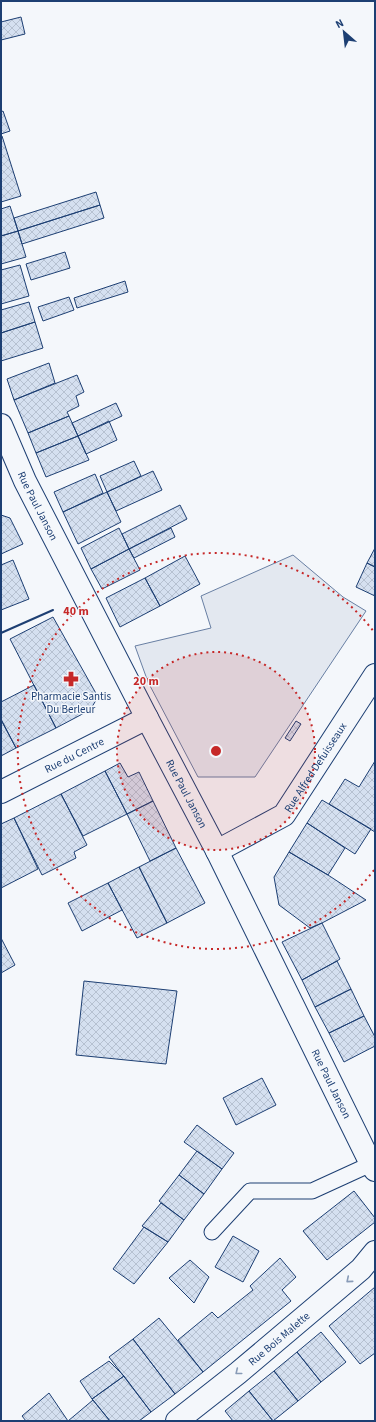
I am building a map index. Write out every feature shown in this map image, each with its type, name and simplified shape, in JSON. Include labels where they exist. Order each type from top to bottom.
[{"type":"street","name":"Rue Paul Janson","points":[[1,425],[25,481],[217,851],[373,1167]]},
{"type":"street","name":"Rue Alfred Defuisseaux","points":[[217,851],[284,815],[375,675]]},
{"type":"street","name":"Rue du Centre","points":[[1,792],[147,718]]},
{"type":"street","name":"Rue Bois Malette","points":[[177,1421],[238,1373],[361,1269],[375,1252]]},
{"type":"lane","name":"Rue Paul Janson","points":[[212,1232],[250,1191],[312,1191],[373,1167]]},
{"type":"shaded area","points":[[293,555],[343,597],[366,611],[255,777],[198,777],[148,682],[135,646],[211,628],[201,596]]},
{"type":"building","points":[[21,17],[25,34],[1,40],[1,22]]},
{"type":"building","points":[[3,111],[10,131],[1,134],[1,112]]},
{"type":"building","points":[[2,136],[21,196],[1,202],[1,137]]},
{"type":"building","points":[[96,192],[100,205],[18,231],[14,218]]},
{"type":"building","points":[[100,205],[104,218],[22,244],[18,231]]},
{"type":"building","points":[[10,206],[18,231],[1,236],[1,209]]},
{"type":"building","points":[[18,231],[26,257],[1,264],[1,236]]},
{"type":"building","points":[[65,252],[70,268],[31,280],[26,264]]},
{"type":"building","points":[[20,265],[29,296],[1,304],[1,270]]},
{"type":"building","points":[[125,281],[128,292],[77,308],[74,298]]},
{"type":"building","points":[[69,297],[74,310],[43,321],[38,307]]},
{"type":"building","points":[[29,302],[35,322],[1,333],[1,310]]},
{"type":"building","points":[[35,322],[43,348],[1,361],[1,333]]},
{"type":"building","points":[[49,363],[55,383],[14,400],[7,379]]},
{"type":"building","points":[[77,375],[84,392],[76,396],[79,406],[67,412],[69,416],[28,433],[14,400]]},
{"type":"building","points":[[116,403],[122,416],[78,436],[72,423]]},
{"type":"building","points":[[69,416],[78,436],[36,453],[28,433]]},
{"type":"building","points":[[109,421],[117,440],[86,454],[78,436]]},
{"type":"building","points":[[78,436],[89,460],[46,477],[36,453]]},
{"type":"building","points":[[134,461],[141,476],[107,492],[100,476]]},
{"type":"building","points":[[153,471],[162,490],[116,511],[107,492]]},
{"type":"building","points":[[95,474],[103,493],[63,512],[54,492]]},
{"type":"building","points":[[107,492],[121,522],[78,544],[63,512]]},
{"type":"building","points":[[180,505],[187,519],[129,549],[122,534]]},
{"type":"building","points":[[1,515],[10,518],[23,544],[1,554]]},
{"type":"building","points":[[119,528],[129,549],[91,569],[81,548]]},
{"type":"building","points":[[171,528],[175,537],[134,558],[129,549]]},
{"type":"building","points":[[375,548],[375,567],[367,563]]},
{"type":"building","points":[[129,549],[140,570],[102,589],[91,569]]},
{"type":"building","points":[[185,556],[200,584],[160,606],[145,578]]},
{"type":"building","points":[[13,560],[29,599],[1,610],[1,565]]},
{"type":"building","points":[[367,563],[375,567],[375,596],[356,587]]},
{"type":"building","points":[[145,578],[160,606],[120,627],[106,598]]},
{"type":"building","points":[[53,617],[98,697],[90,710],[56,728],[10,639]]},
{"type":"building","points":[[34,685],[56,728],[16,748],[1,719],[1,702]]},
{"type":"building","points":[[1,720],[16,748],[1,756]]},
{"type":"building","points":[[296,721],[301,724],[290,741],[285,738]]},
{"type":"building","points":[[375,761],[375,832],[329,804],[345,779],[359,787]]},
{"type":"building","points":[[120,763],[128,777],[139,772],[153,801],[127,814],[105,771]]},
{"type":"building","points":[[105,771],[127,814],[83,836],[61,794]]},
{"type":"building","points":[[61,794],[87,845],[74,852],[76,858],[42,875],[14,818]]},
{"type":"building","points":[[322,800],[371,829],[355,854],[307,823]]},
{"type":"building","points":[[153,801],[176,848],[150,861],[127,814]]},
{"type":"building","points":[[14,818],[38,869],[1,888],[1,824]]},
{"type":"building","points":[[307,823],[345,848],[328,875],[289,852]]},
{"type":"building","points":[[176,848],[205,903],[167,923],[139,867]]},
{"type":"building","points":[[289,852],[366,900],[310,928],[279,905],[274,877]]},
{"type":"building","points":[[139,867],[167,923],[137,938],[108,883]]},
{"type":"building","points":[[108,883],[122,910],[82,931],[68,903]]},
{"type":"building","points":[[322,923],[340,959],[302,980],[282,942]]},
{"type":"building","points":[[1,938],[15,965],[1,973]]},
{"type":"building","points":[[337,961],[351,989],[315,1007],[302,980]]},
{"type":"building","points":[[84,981],[177,991],[166,1064],[76,1055]]},
{"type":"building","points":[[351,989],[364,1016],[329,1033],[315,1007]]},
{"type":"building","points":[[364,1016],[375,1037],[375,1046],[344,1062],[329,1033]]},
{"type":"building","points":[[262,1078],[276,1105],[236,1125],[223,1098]]},
{"type":"building","points":[[197,1125],[234,1153],[222,1169],[184,1142]]},
{"type":"building","points":[[197,1151],[222,1169],[204,1194],[179,1175]]},
{"type":"building","points":[[179,1175],[204,1194],[184,1220],[159,1201]]},
{"type":"building","points":[[354,1191],[375,1218],[375,1222],[327,1260],[303,1231]]},
{"type":"building","points":[[161,1203],[184,1220],[168,1242],[142,1226]]},
{"type":"building","points":[[144,1227],[168,1242],[134,1284],[113,1269]]},
{"type":"building","points":[[233,1236],[259,1251],[243,1282],[215,1267]]},
{"type":"building","points":[[280,1258],[296,1277],[282,1290],[291,1301],[203,1372],[178,1340],[212,1312],[218,1318],[253,1290],[250,1286]]},
{"type":"building","points":[[190,1260],[209,1277],[194,1303],[169,1278]]},
{"type":"building","points":[[375,1287],[375,1353],[360,1364],[329,1326]]},
{"type":"building","points":[[159,1318],[203,1372],[175,1394],[133,1339]]},
{"type":"building","points":[[321,1332],[346,1362],[321,1382],[297,1352]]},
{"type":"building","points":[[133,1339],[175,1394],[151,1412],[109,1357]]},
{"type":"building","points":[[297,1352],[321,1382],[298,1401],[274,1371]]},
{"type":"building","points":[[109,1361],[124,1376],[92,1399],[80,1381]]},
{"type":"building","points":[[274,1371],[298,1401],[273,1421],[249,1391]]},
{"type":"building","points":[[124,1376],[151,1412],[139,1421],[110,1421],[92,1399]]},
{"type":"building","points":[[249,1391],[273,1421],[233,1421],[225,1411]]},
{"type":"building","points":[[49,1393],[68,1421],[26,1421],[22,1416]]},
{"type":"building","points":[[93,1400],[110,1421],[68,1421]]},
{"type":"wall","points":[[1,633],[53,610]]},
{"type":"place","name":"Pharmacie Santis Du Berleur","points":[[71,679]]}]
